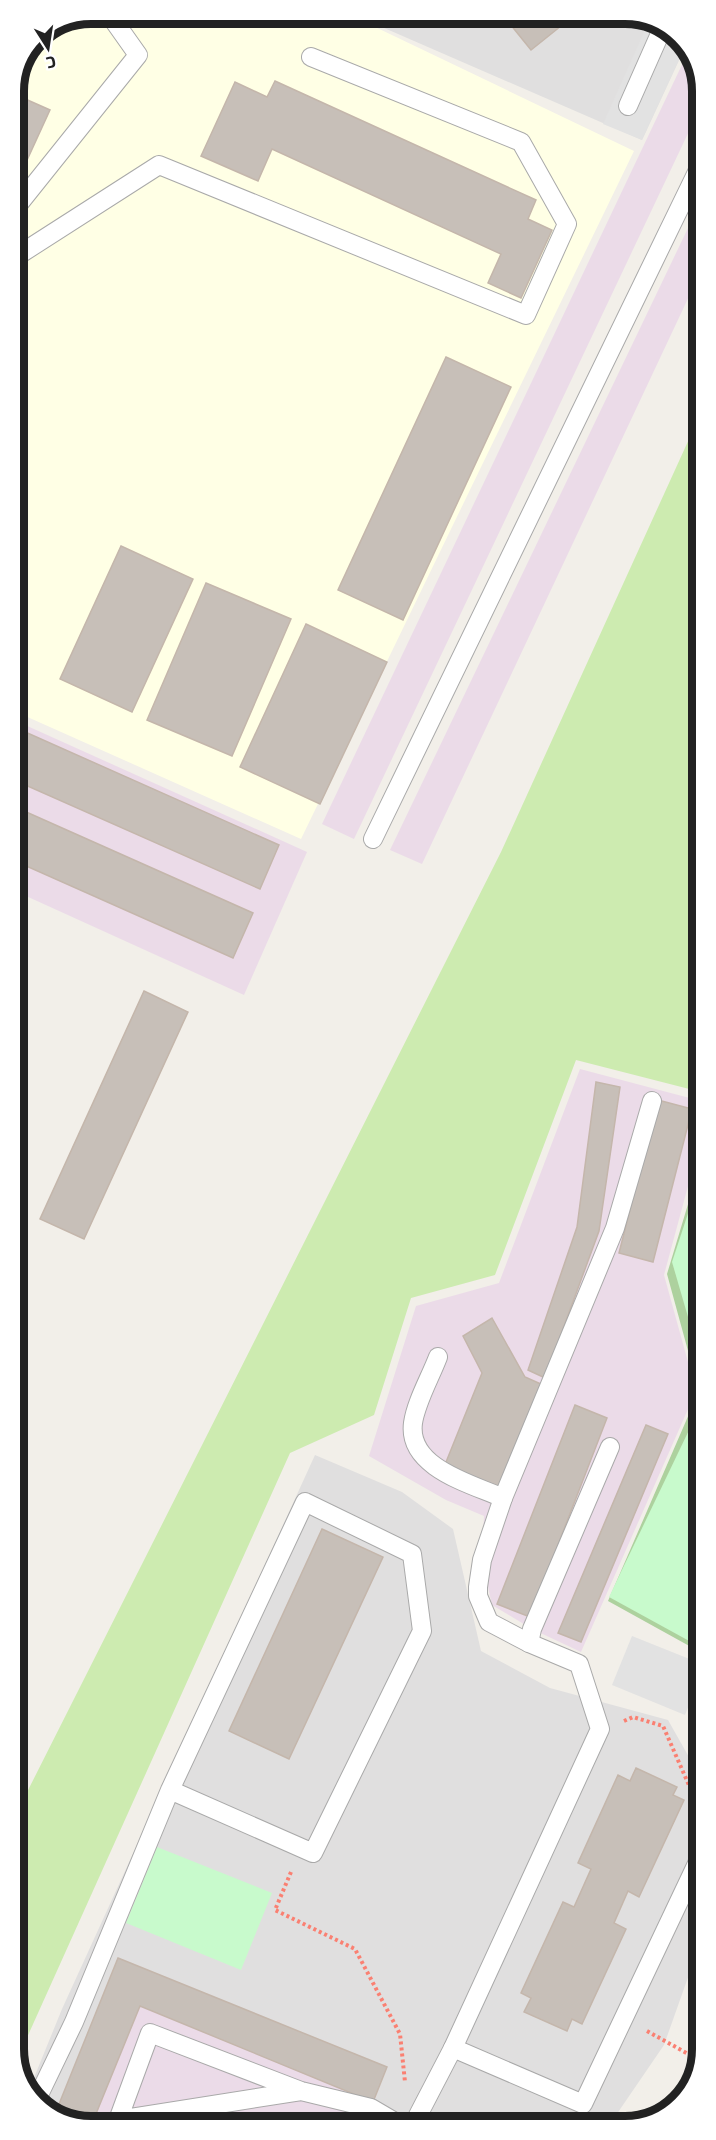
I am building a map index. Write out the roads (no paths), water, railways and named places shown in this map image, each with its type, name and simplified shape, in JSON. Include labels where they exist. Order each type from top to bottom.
[{"type":"lane","points":[[24,198],[138,55],[116,24]]},
{"type":"lane","points":[[628,106],[660,34]]},
{"type":"lane","points":[[24,252],[159,165],[526,315],[567,224],[521,142],[311,57]]},
{"type":"lane","points":[[373,839],[692,182]]},
{"type":"lane","points":[[418,2116],[453,2048],[600,1729],[579,1664],[529,1643],[489,1622],[478,1596],[482,1560],[503,1498],[615,1228],[652,1101]]},
{"type":"lane","points":[[438,1358],[413,1421],[412,1437],[423,1457],[442,1471],[503,1498]]},
{"type":"lane","points":[[529,1643],[610,1447]]},
{"type":"lane","points":[[40,2092],[74,2022],[170,1790],[305,1502],[412,1554],[422,1631],[313,1853],[170,1790]]},
{"type":"lane","points":[[453,2048],[583,2104],[692,1874]]},
{"type":"lane","points":[[119,2116],[150,2033],[301,2091],[372,2108],[385,2116]]},
{"type":"lane","points":[[143,2116],[301,2091]]}]
